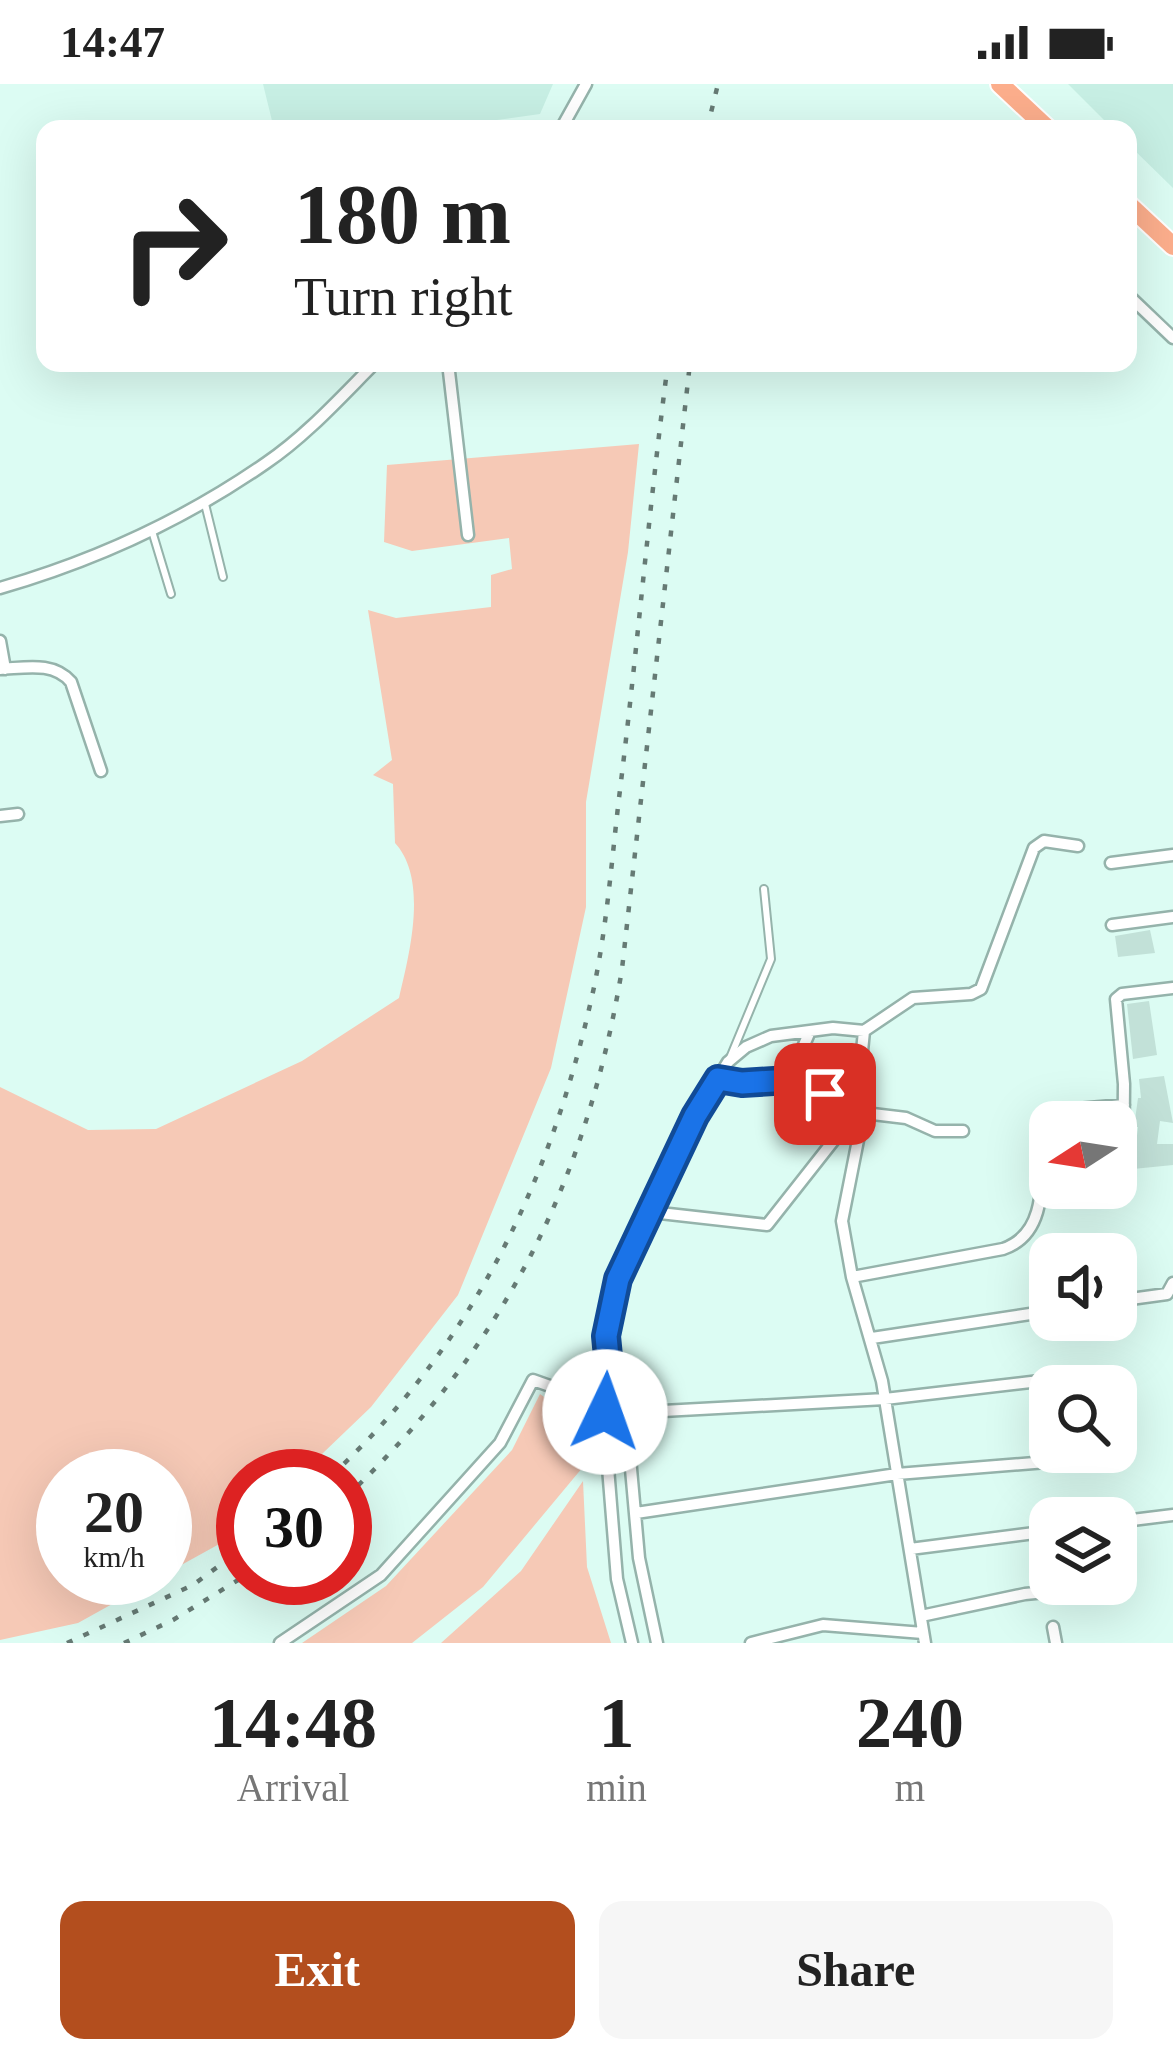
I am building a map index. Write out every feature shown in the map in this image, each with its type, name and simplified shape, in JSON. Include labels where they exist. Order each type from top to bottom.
[{"type":"highway","points":[[1000,84],[1038,120]]},
{"type":"highway","points":[[1137,212],[1173,246]]},
{"type":"street","points":[[566,120],[586,84]]},
{"type":"street","points":[[1137,304],[1173,338]]},
{"type":"street","points":[[0,588],[93,559],[205,504],[269,461],[366,372]]},
{"type":"street","points":[[449,372],[468,535]]},
{"type":"street","points":[[0,641],[2,669],[48,668],[63,673],[101,770]]},
{"type":"street","points":[[0,816],[18,814]]},
{"type":"street","points":[[751,1643],[823,1625],[924,1638],[885,1399],[842,1221],[859,1136],[856,1112],[864,1031],[913,998],[971,994],[981,989],[1034,848],[1044,842],[1078,846]]},
{"type":"street","points":[[1111,863],[1173,856]]},
{"type":"street","points":[[1112,925],[1173,917]]},
{"type":"street","points":[[1124,1101],[1116,999],[1122,994],[1173,988]]},
{"type":"street","points":[[789,1080],[809,1031]]},
{"type":"street","points":[[632,1643],[615,1556],[604,1418],[613,1408],[606,1336],[618,1279],[695,1116],[728,1062],[771,1036],[864,1031]]},
{"type":"street","points":[[718,1079],[742,1083],[789,1080],[856,1112],[906,1118],[935,1131],[963,1132]]},
{"type":"street","points":[[651,1212],[767,1226],[856,1112]]},
{"type":"street","points":[[852,1277],[1003,1249],[1029,1233],[1039,1209]]},
{"type":"street","points":[[1137,1298],[1167,1294],[1173,1283]]},
{"type":"street","points":[[872,1338],[1029,1314]]},
{"type":"street","points":[[280,1643],[381,1575],[500,1443],[533,1380],[626,1413],[885,1399],[1029,1382]]},
{"type":"street","points":[[626,1413],[639,1558],[657,1643]]},
{"type":"street","points":[[636,1513],[897,1474],[1029,1463]]},
{"type":"street","points":[[1137,1519],[1173,1515]]},
{"type":"street","points":[[910,1550],[1029,1534]]},
{"type":"street","points":[[921,1616],[1029,1594]]},
{"type":"street","points":[[1053,1627],[1056,1643]]},
{"type":"lane","points":[[205,504],[223,578]]},
{"type":"lane","points":[[152,531],[171,594]]},
{"type":"lane","points":[[728,1062],[771,959],[764,889]]},
{"type":"shaded area","points":[[263,84],[553,84],[540,114],[497,120],[272,120]]},
{"type":"shaded area","points":[[1068,84],[1173,84],[1173,188],[1137,153],[1137,120],[1104,120]]},
{"type":"shaded area","points":[[639,444],[628,552],[586,802],[586,907],[551,1068],[458,1295],[371,1407],[327,1449],[216,1449],[216,1546],[192,1559],[192,1449],[36,1449],[36,1605],[110,1605],[78,1623],[0,1640],[0,1087],[88,1130],[156,1129],[302,1061],[399,998],[414,897],[405,859],[395,843],[393,784],[373,775],[392,760],[368,610],[396,618],[491,607],[491,575],[512,569],[509,538],[412,551],[384,542],[387,465]]},
{"type":"shaded area","points":[[540,1394],[587,1428],[583,1467],[483,1587],[412,1643],[302,1643],[358,1605],[372,1605],[372,1596],[512,1450]]},
{"type":"shaded area","points":[[583,1481],[587,1567],[611,1643],[441,1643],[521,1571]]},
{"type":"building","points":[[1150,930],[1155,953],[1118,957],[1115,936]]},
{"type":"building","points":[[1149,1001],[1157,1055],[1133,1059],[1127,1004]]},
{"type":"building","points":[[1164,1076],[1173,1123],[1160,1121],[1157,1144],[1173,1144],[1173,1165],[1137,1169],[1139,1079]]},
{"type":"railway","points":[[709,120],[718,84]]},
{"type":"railway","points":[[357,1449],[424,1374],[497,1261],[551,1138],[573,1072],[604,928],[667,372]]},
{"type":"railway","points":[[372,1471],[450,1382],[493,1321],[530,1258],[586,1121],[622,969],[689,372]]},
{"type":"railway","points":[[67,1643],[193,1585],[216,1568]]},
{"type":"railway","points":[[124,1643],[216,1594]]},
{"type":"route","points":[[605,1412],[613,1408],[606,1336],[618,1279],[695,1116],[718,1079],[742,1083],[789,1080],[825,1094]]}]
